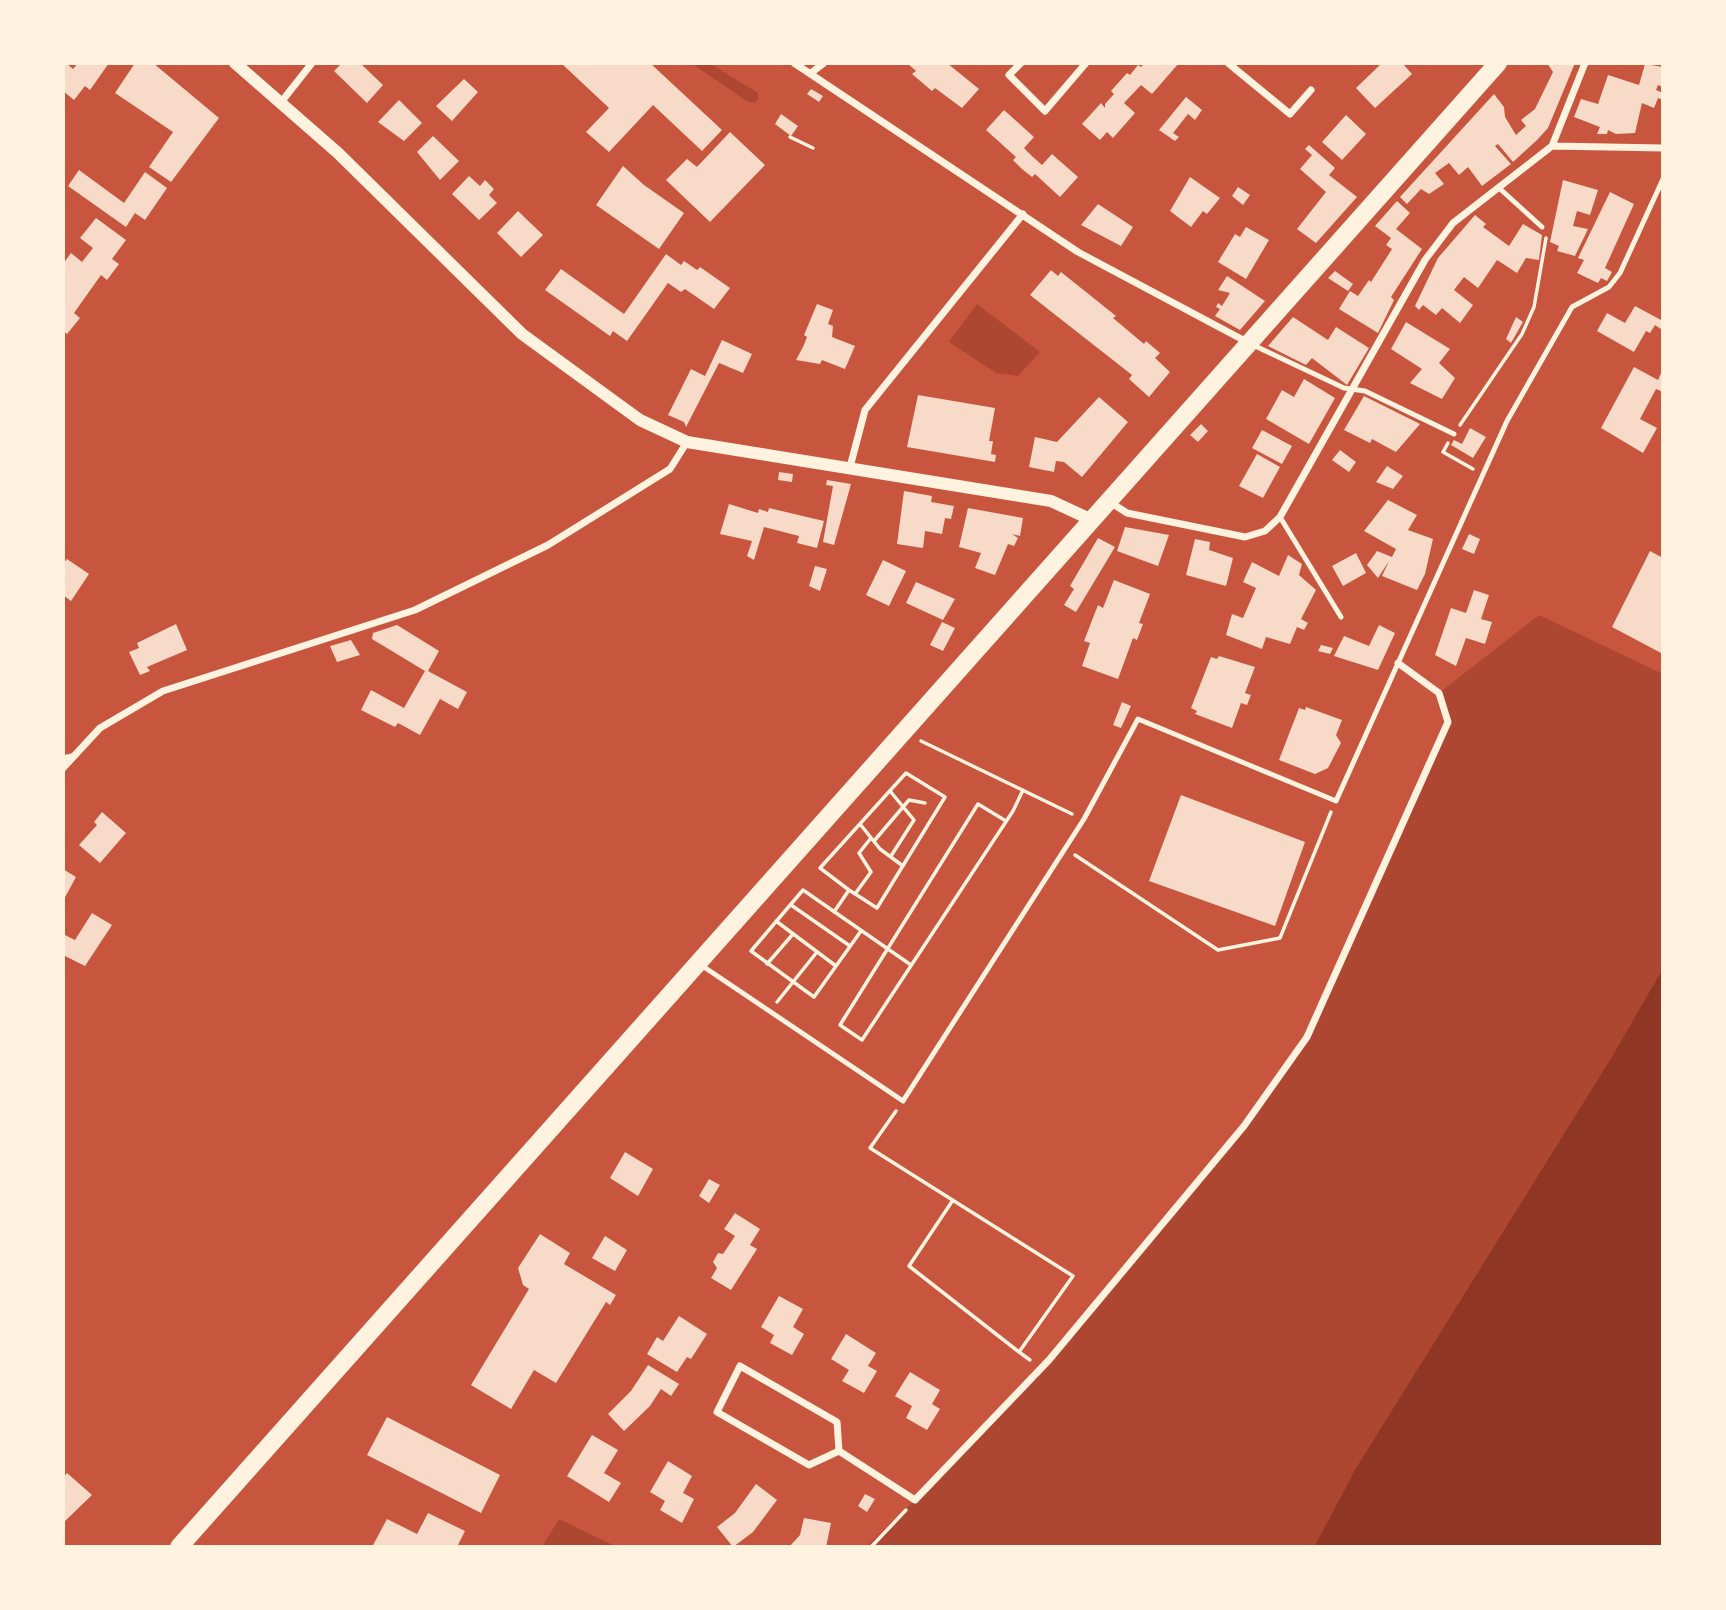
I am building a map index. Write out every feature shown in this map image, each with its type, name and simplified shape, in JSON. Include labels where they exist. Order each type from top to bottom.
[{"type":"main road","points":[[179,1547],[1498,63]]},
{"type":"street","points":[[235,63],[282,101],[522,334],[640,420],[687,442],[1051,501],[1092,520]]},
{"type":"street","points":[[282,101],[312,63]]},
{"type":"street","points":[[794,63],[1078,252],[1251,344]]},
{"type":"street","points":[[811,73],[824,63]]},
{"type":"street","points":[[1021,63],[1009,75],[1045,111],[1086,63]]},
{"type":"street","points":[[1227,63],[1290,114],[1311,90]]},
{"type":"street","points":[[1110,501],[1127,513],[1245,537],[1265,531],[1280,517],[1425,260],[1453,223],[1552,146],[1585,63]]},
{"type":"street","points":[[1552,146],[1663,148]]},
{"type":"street","points":[[850,467],[865,410],[1023,214]]},
{"type":"street","points":[[63,768],[100,729],[163,691],[415,610],[548,545],[670,469],[687,442]]},
{"type":"street","points":[[839,1451],[915,1500],[1041,1369],[1244,1126],[1307,1037],[1448,722],[1439,692],[1398,663]]},
{"type":"street","points":[[740,1366],[837,1422],[839,1451],[809,1465],[717,1412],[740,1366]]},
{"type":"lane","points":[[699,963],[903,1101],[1084,818],[1138,719],[1336,801],[1507,421],[1572,307],[1609,287],[1620,273],[1663,179]]},
{"type":"lane","points":[[1498,187],[1542,227]]},
{"type":"lane","points":[[1251,344],[1344,388],[1365,391],[1454,434]]},
{"type":"lane","points":[[1280,517],[1341,617]]},
{"type":"lane","points":[[63,758],[76,755]]},
{"type":"path","points":[[790,136],[813,148]]},
{"type":"path","points":[[1482,475],[1443,452],[1522,334],[1534,307],[1547,237],[1542,227]]},
{"type":"path","points":[[903,732],[1084,818]]},
{"type":"path","points":[[906,773],[945,797],[877,908],[820,868],[890,791],[906,773]]},
{"type":"path","points":[[1006,821],[978,804],[839,1025],[862,1040],[1006,821],[1023,789]]},
{"type":"path","points":[[890,791],[914,820],[891,856]]},
{"type":"path","points":[[855,894],[872,872],[859,853],[909,800],[925,803]]},
{"type":"path","points":[[1065,848],[1219,950],[1280,938],[1336,801]]},
{"type":"path","points":[[860,824],[903,866]]},
{"type":"path","points":[[861,932],[814,997],[751,951],[803,890],[911,965]]},
{"type":"path","points":[[834,912],[849,890]]},
{"type":"path","points":[[791,905],[850,946]]},
{"type":"path","points":[[776,921],[836,966]]},
{"type":"path","points":[[767,964],[793,934]]},
{"type":"path","points":[[769,1012],[817,952]]},
{"type":"path","points":[[903,1101],[870,1149],[1073,1276],[1019,1352]]},
{"type":"path","points":[[953,1200],[909,1266],[1041,1369]]},
{"type":"path","points":[[871,1547],[915,1500]]},
{"type":"shaded area","points":[[691,63],[709,63],[758,93],[758,99],[755,103],[747,101]]},
{"type":"shaded area","points":[[977,304],[1040,352],[1018,376],[996,373],[949,342]]},
{"type":"shaded area","points":[[1539,615],[1663,674],[1663,968],[1613,1055],[1356,1468],[1314,1547],[866,1547],[915,1500],[1040,1369],[1244,1126],[1307,1037],[1447,722],[1439,693]]},
{"type":"shaded area","points":[[1663,968],[1663,1547],[1314,1547],[1356,1468],[1613,1055]]},
{"type":"shaded area","points":[[559,1519],[617,1547],[542,1547]]},
{"type":"building","points":[[66,63],[73,69],[78,63],[109,63],[90,90],[85,86],[74,100],[63,91],[63,64]]},
{"type":"building","points":[[135,63],[153,63],[219,118],[171,182],[149,167],[173,132],[115,93]]},
{"type":"building","points":[[342,63],[360,63],[383,85],[367,103],[334,71]]},
{"type":"building","points":[[561,63],[650,63],[722,130],[702,151],[653,105],[609,152],[586,132],[609,108]]},
{"type":"building","points":[[907,63],[947,63],[979,89],[962,108],[935,88],[932,91],[912,74],[916,71]]},
{"type":"building","points":[[1145,63],[1179,63],[1152,94],[1141,85],[1124,103],[1135,113],[1113,138],[1107,132],[1100,140],[1082,124],[1101,103],[1105,108],[1105,104],[1114,94],[1111,91],[1127,73],[1130,75],[1138,65],[1141,67]]},
{"type":"building","points":[[1382,63],[1402,63],[1412,74],[1375,108],[1356,88]]},
{"type":"building","points":[[1547,63],[1575,63],[1548,128],[1537,140],[1513,162],[1498,144],[1495,146],[1511,164],[1482,186],[1468,167],[1459,175],[1449,163],[1435,173],[1444,184],[1429,194],[1421,189],[1407,204],[1400,197],[1494,94],[1504,107],[1505,117],[1516,135],[1526,126],[1521,120],[1535,109],[1553,72]]},
{"type":"building","points":[[1645,64],[1663,67],[1663,87],[1658,85],[1656,90],[1663,93],[1663,100],[1658,98],[1654,108],[1642,103],[1635,133],[1616,134],[1608,130],[1607,134],[1597,134],[1600,127],[1574,117],[1581,99],[1598,104],[1608,75],[1639,85]]},
{"type":"building","points":[[464,79],[478,92],[452,121],[436,106]]},
{"type":"building","points":[[811,89],[823,96],[819,102],[807,94]]},
{"type":"building","points":[[1186,97],[1202,110],[1195,120],[1188,114],[1173,133],[1179,137],[1175,141],[1159,130]]},
{"type":"building","points":[[399,100],[422,123],[404,141],[378,122]]},
{"type":"building","points":[[1004,110],[1034,137],[1024,148],[1033,157],[1042,165],[1052,154],[1078,177],[1060,197],[1035,174],[1032,177],[1022,169],[1013,160],[1016,157],[986,130]]},
{"type":"building","points":[[781,114],[798,126],[791,136],[775,124]]},
{"type":"building","points":[[1346,115],[1366,134],[1342,160],[1322,142]]},
{"type":"building","points":[[730,132],[765,165],[710,222],[666,180],[687,159],[697,167]]},
{"type":"building","points":[[433,136],[459,161],[440,180],[417,152]]},
{"type":"building","points":[[1309,145],[1335,168],[1329,175],[1357,197],[1316,243],[1297,229],[1326,192],[1300,169],[1312,155],[1305,149]]},
{"type":"building","points":[[623,166],[644,185],[684,213],[659,249],[596,205]]},
{"type":"building","points":[[79,170],[124,203],[145,172],[167,188],[145,220],[135,213],[126,227],[68,186]]},
{"type":"building","points":[[469,176],[480,186],[485,180],[494,189],[489,195],[497,203],[479,220],[452,194]]},
{"type":"building","points":[[1190,177],[1220,198],[1207,214],[1203,211],[1191,227],[1170,211]]},
{"type":"building","points":[[1563,180],[1598,190],[1590,215],[1577,211],[1573,226],[1588,229],[1575,256],[1557,251],[1559,246],[1550,242]]},
{"type":"building","points":[[1238,187],[1250,195],[1243,205],[1232,196]]},
{"type":"building","points":[[1610,192],[1634,204],[1605,268],[1612,272],[1607,281],[1601,278],[1598,283],[1577,273],[1584,260],[1578,258]]},
{"type":"building","points":[[1397,201],[1410,213],[1396,229],[1422,249],[1391,297],[1394,300],[1378,333],[1339,309],[1350,291],[1358,296],[1369,280],[1371,282],[1392,249],[1386,245],[1391,238],[1375,226]]},
{"type":"building","points":[[1098,204],[1133,227],[1121,246],[1081,225]]},
{"type":"building","points":[[518,211],[543,235],[521,257],[497,233]]},
{"type":"building","points":[[1475,215],[1486,224],[1483,227],[1509,246],[1523,224],[1542,235],[1539,260],[1526,258],[1517,273],[1497,260],[1478,288],[1464,277],[1454,290],[1473,305],[1460,323],[1442,308],[1436,315],[1423,305],[1419,310],[1415,306],[1438,258]]},
{"type":"building","points":[[96,218],[126,240],[112,259],[119,264],[107,280],[101,275],[74,313],[80,318],[67,334],[63,331],[63,264],[71,253],[82,262],[93,248],[80,238]]},
{"type":"building","points":[[1246,227],[1269,240],[1246,279],[1218,262],[1235,234],[1240,237]]},
{"type":"building","points":[[666,254],[681,265],[684,261],[697,270],[700,267],[730,288],[714,309],[685,289],[681,292],[668,283],[627,341],[613,331],[610,336],[545,290],[561,269],[624,314]]},
{"type":"building","points":[[1051,270],[1058,276],[1061,272],[1116,316],[1113,318],[1144,344],[1146,341],[1160,353],[1155,358],[1170,372],[1149,397],[1129,379],[1132,375],[1030,295]]},
{"type":"building","points":[[1335,271],[1353,284],[1348,291],[1328,278]]},
{"type":"building","points":[[1227,276],[1265,301],[1240,330],[1215,316],[1220,309],[1216,307],[1218,303],[1222,306],[1230,293],[1218,290]]},
{"type":"building","points":[[817,304],[833,310],[828,324],[833,326],[832,337],[855,346],[845,369],[822,360],[820,364],[796,360],[807,337],[804,335]]},
{"type":"building","points":[[1635,306],[1663,321],[1663,326],[1661,329],[1655,325],[1650,333],[1646,331],[1634,352],[1597,331],[1607,313],[1625,323]]},
{"type":"building","points":[[1293,317],[1328,340],[1336,327],[1369,348],[1347,385],[1312,358],[1306,365],[1268,346]]},
{"type":"building","points":[[1516,317],[1523,322],[1511,343],[1506,339]]},
{"type":"building","points":[[1406,322],[1450,349],[1439,363],[1455,378],[1442,399],[1410,383],[1422,369],[1391,349]]},
{"type":"building","points":[[722,340],[752,354],[743,373],[719,363],[686,427],[684,422],[668,415],[691,369],[705,376]]},
{"type":"building","points":[[1634,367],[1658,380],[1663,369],[1663,392],[1656,389],[1640,419],[1657,428],[1643,453],[1601,428]]},
{"type":"building","points":[[1304,379],[1335,398],[1309,444],[1266,419],[1282,390],[1294,397]]},
{"type":"building","points":[[918,395],[995,408],[989,441],[993,441],[991,454],[996,455],[995,462],[907,447]]},
{"type":"building","points":[[1364,396],[1420,424],[1396,452],[1372,439],[1370,443],[1344,430]]},
{"type":"building","points":[[1099,397],[1128,422],[1082,477],[1064,462],[1056,461],[1054,472],[1029,467],[1035,437],[1057,442]]},
{"type":"building","points":[[1201,424],[1208,431],[1198,442],[1190,435]]},
{"type":"building","points":[[1470,428],[1486,437],[1473,458],[1451,445],[1454,440],[1462,444]]},
{"type":"building","points":[[1262,430],[1292,446],[1282,464],[1252,448]]},
{"type":"building","points":[[1340,450],[1356,462],[1349,472],[1332,460]]},
{"type":"building","points":[[1257,454],[1280,467],[1263,498],[1239,486]]},
{"type":"building","points":[[1387,466],[1403,476],[1393,489],[1376,482]]},
{"type":"building","points":[[779,472],[793,474],[792,482],[778,480]]},
{"type":"building","points":[[827,480],[851,484],[834,545],[823,542],[833,486],[826,485]]},
{"type":"building","points":[[904,491],[932,496],[931,502],[954,506],[951,519],[945,518],[942,534],[925,531],[923,548],[897,544]]},
{"type":"building","points":[[1388,500],[1417,515],[1408,530],[1433,539],[1425,574],[1417,590],[1382,576],[1389,561],[1378,578],[1367,565],[1377,551],[1392,557],[1396,549],[1364,531]]},
{"type":"building","points":[[729,504],[758,513],[759,509],[768,512],[769,508],[824,521],[817,548],[797,543],[799,536],[764,527],[754,560],[747,556],[752,541],[720,534]]},
{"type":"building","points":[[968,508],[1023,518],[1020,536],[1012,534],[1018,538],[1014,546],[1008,544],[995,575],[975,568],[981,553],[959,547]]},
{"type":"building","points":[[1125,527],[1169,535],[1158,566],[1117,551]]},
{"type":"building","points":[[1469,534],[1480,539],[1474,554],[1462,549]]},
{"type":"building","points":[[1098,538],[1115,547],[1076,612],[1064,605],[1074,589],[1070,586]]},
{"type":"building","points":[[1195,539],[1210,542],[1209,550],[1233,558],[1226,586],[1186,575]]},
{"type":"building","points":[[1650,551],[1663,558],[1663,654],[1612,627]]},
{"type":"building","points":[[1356,553],[1366,573],[1343,586],[1332,566]]},
{"type":"building","points":[[1288,555],[1302,564],[1299,575],[1316,590],[1301,619],[1308,623],[1304,630],[1297,627],[1290,644],[1266,637],[1262,649],[1226,635],[1232,614],[1243,618],[1256,588],[1243,582],[1252,562],[1279,576]]},
{"type":"building","points":[[67,559],[89,574],[71,601],[63,595],[63,564]]},
{"type":"building","points":[[883,560],[906,571],[889,606],[866,595]]},
{"type":"building","points":[[815,566],[827,569],[820,591],[809,586]]},
{"type":"building","points":[[1114,580],[1150,594],[1139,623],[1143,624],[1137,640],[1133,638],[1118,679],[1082,666],[1090,643],[1084,641],[1098,605],[1103,608]]},
{"type":"building","points":[[916,582],[955,599],[943,620],[906,603]]},
{"type":"building","points":[[1474,590],[1489,595],[1481,619],[1492,622],[1485,644],[1466,638],[1456,666],[1435,655],[1451,608],[1466,613]]},
{"type":"building","points":[[942,622],[955,628],[943,651],[930,645]]},
{"type":"building","points":[[176,624],[187,650],[147,667],[150,671],[140,675],[129,652],[139,648],[137,643]]},
{"type":"building","points":[[397,625],[439,651],[428,671],[467,692],[458,709],[440,699],[420,735],[398,723],[395,727],[361,710],[371,690],[404,708],[425,671],[372,639],[373,633]]},
{"type":"building","points":[[1379,625],[1395,633],[1378,670],[1334,656],[1344,636],[1369,646]]},
{"type":"building","points":[[351,640],[360,655],[337,662],[330,646]]},
{"type":"building","points":[[1321,645],[1333,648],[1330,654],[1318,651]]},
{"type":"building","points":[[1219,656],[1255,667],[1245,693],[1251,695],[1247,705],[1241,703],[1232,728],[1195,714],[1197,711],[1191,708],[1211,657],[1217,659]]},
{"type":"building","points":[[1122,702],[1131,706],[1121,728],[1113,725]]},
{"type":"building","points":[[1306,707],[1342,720],[1336,735],[1341,743],[1328,768],[1315,774],[1279,760],[1299,708],[1305,710]]},
{"type":"building","points":[[1181,795],[1305,842],[1275,926],[1149,881]]},
{"type":"building","points":[[102,812],[126,833],[100,863],[79,845],[97,825],[94,822]]},
{"type":"building","points":[[63,869],[76,877],[63,901]]},
{"type":"building","points":[[92,913],[112,925],[85,966],[63,955],[63,934],[75,940]]},
{"type":"building","points":[[625,1152],[653,1169],[638,1196],[610,1178]]},
{"type":"building","points":[[709,1179],[720,1185],[709,1203],[699,1196]]},
{"type":"building","points":[[735,1213],[760,1229],[750,1245],[757,1249],[731,1290],[711,1278],[717,1268],[713,1262],[718,1253],[723,1254],[735,1236],[724,1229]]},
{"type":"building","points":[[540,1234],[570,1253],[564,1264],[616,1295],[610,1305],[606,1302],[556,1383],[534,1370],[511,1409],[471,1385],[529,1289],[523,1285],[518,1268]]},
{"type":"building","points":[[605,1236],[627,1250],[615,1271],[592,1258]]},
{"type":"building","points":[[779,1296],[803,1309],[793,1327],[804,1334],[792,1355],[770,1343],[774,1335],[761,1327]]},
{"type":"building","points":[[679,1316],[707,1334],[691,1359],[687,1357],[677,1372],[647,1354],[657,1337],[663,1341]]},
{"type":"building","points":[[846,1334],[876,1353],[868,1366],[877,1371],[864,1393],[842,1381],[849,1370],[831,1359]]},
{"type":"building","points":[[648,1365],[679,1384],[671,1396],[661,1389],[650,1406],[624,1431],[608,1414],[631,1391]]},
{"type":"building","points":[[910,1372],[940,1390],[932,1404],[940,1409],[927,1430],[906,1418],[912,1406],[895,1396]]},
{"type":"building","points":[[387,1417],[500,1475],[481,1513],[367,1455]]},
{"type":"building","points":[[592,1435],[618,1450],[604,1473],[621,1483],[609,1502],[567,1476]]},
{"type":"building","points":[[668,1461],[692,1476],[683,1493],[694,1499],[682,1523],[660,1510],[665,1501],[650,1492]]},
{"type":"building","points":[[67,1473],[92,1495],[63,1523],[63,1478]]},
{"type":"building","points":[[756,1484],[777,1500],[753,1532],[733,1547],[717,1527],[735,1513]]},
{"type":"building","points":[[865,1494],[875,1499],[867,1512],[858,1506]]},
{"type":"building","points":[[428,1513],[465,1531],[457,1547],[372,1547],[387,1519],[417,1534]]},
{"type":"building","points":[[804,1518],[831,1523],[826,1547],[789,1547],[800,1535]]}]
